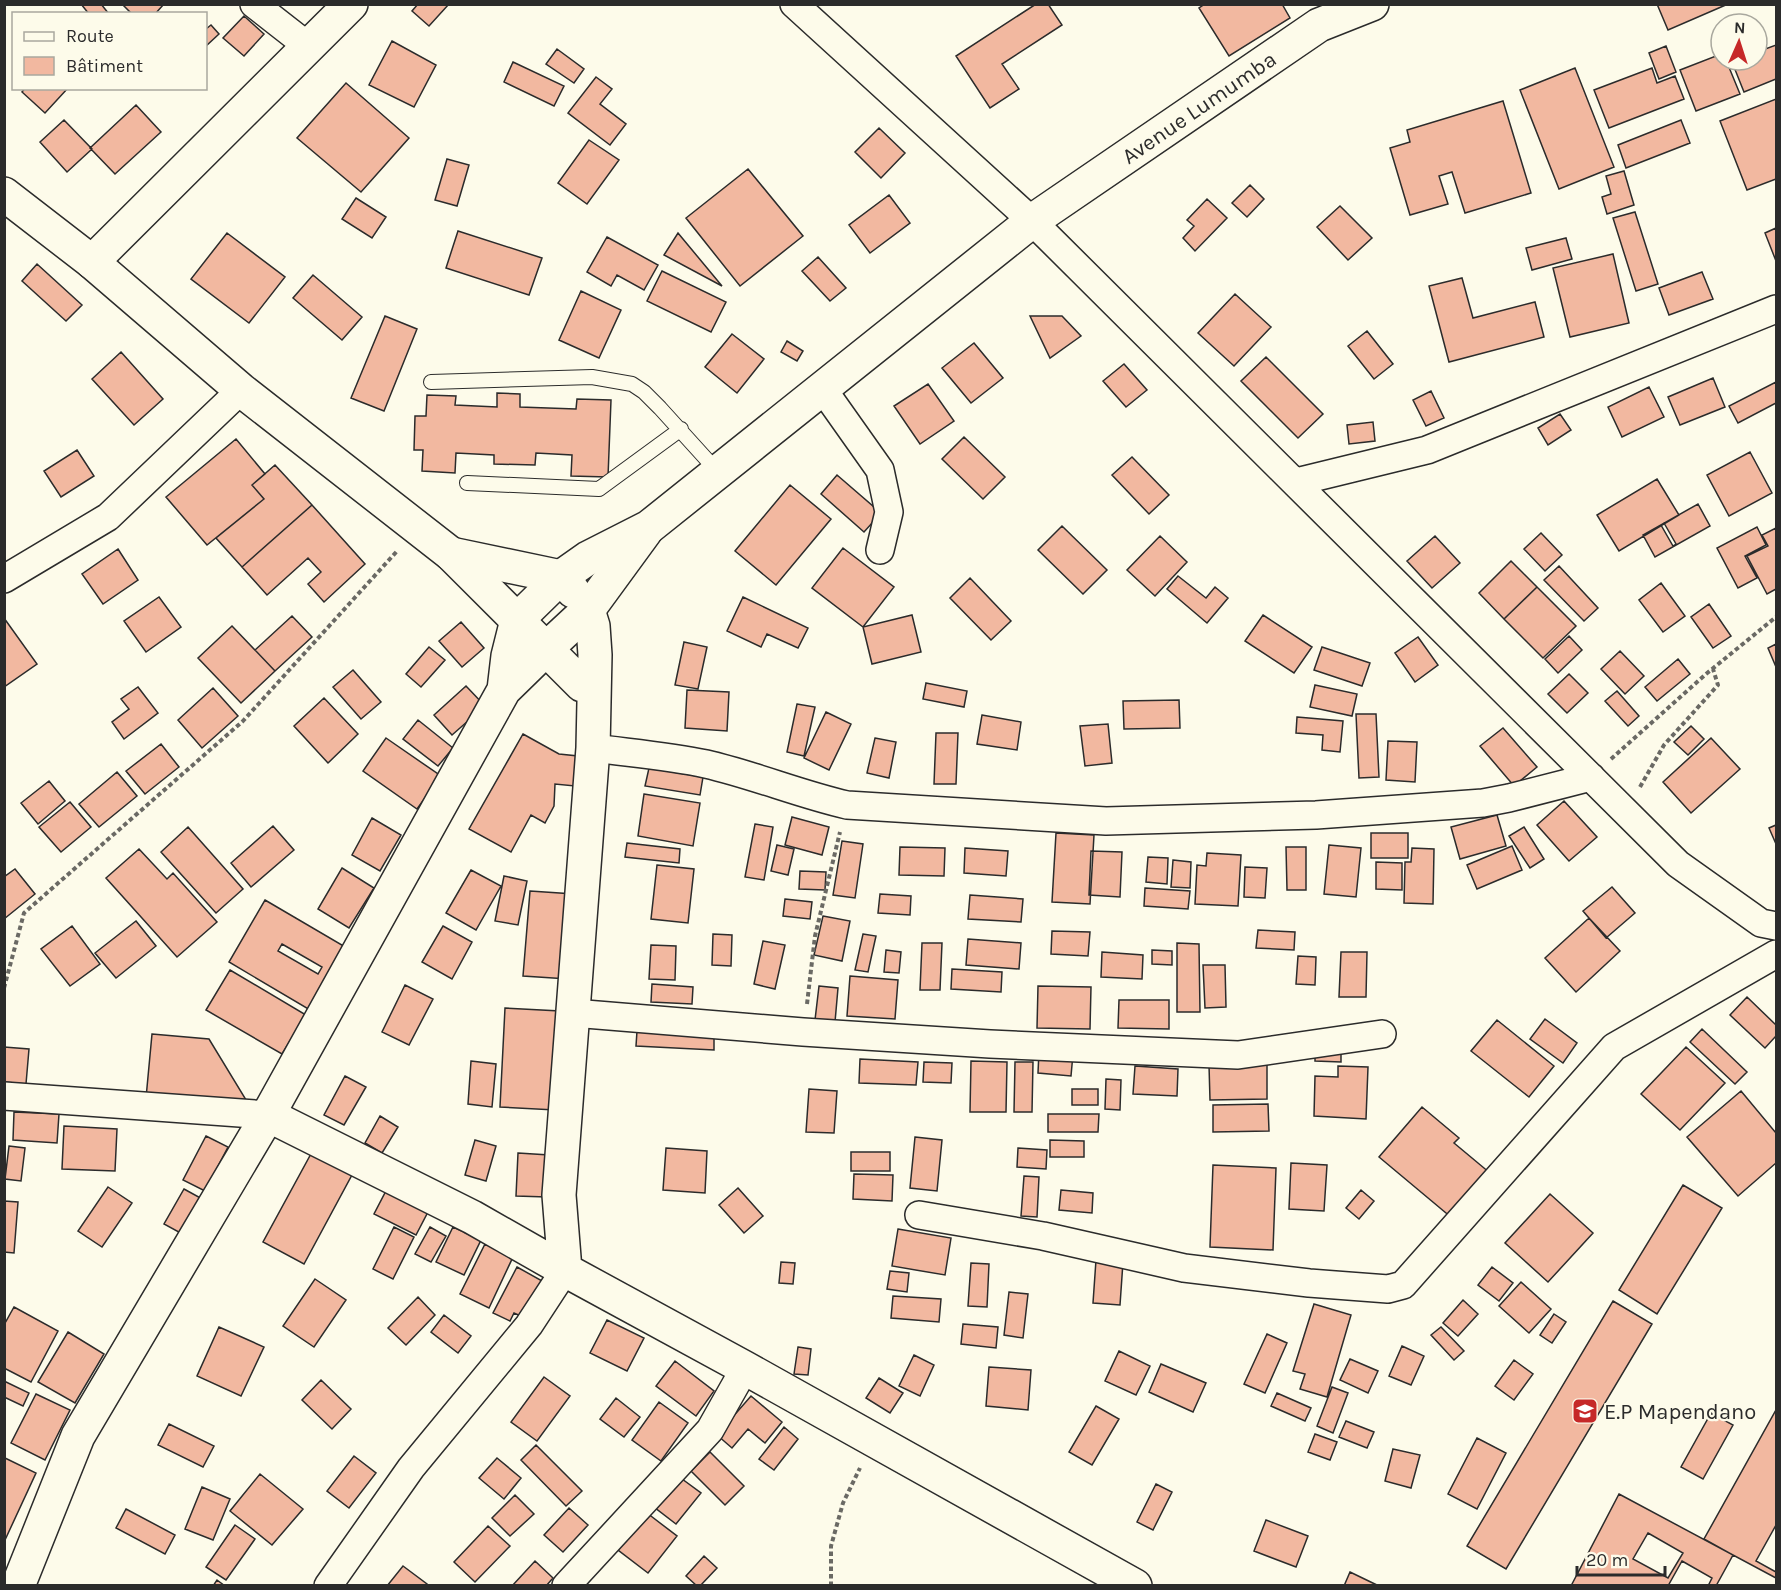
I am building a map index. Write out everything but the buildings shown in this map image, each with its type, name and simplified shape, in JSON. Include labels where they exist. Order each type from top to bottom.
[{"type":"street","points":[[254,4],[309,47]]},
{"type":"street","points":[[92,262],[351,4]]},
{"type":"street","points":[[794,4],[1032,221],[1678,864],[1761,923],[1776,926]]},
{"type":"street","name":"Avenue Lumumba","points":[[649,527],[1032,221],[1319,25],[1372,4]]},
{"type":"street","points":[[4,194],[92,262],[241,390],[451,554],[582,685],[594,688]]},
{"type":"street","points":[[1296,482],[1427,450],[1776,309]]},
{"type":"street","points":[[822,388],[880,470],[889,512],[880,550]]},
{"type":"street","points":[[4,579],[108,517],[241,390]]},
{"type":"street","points":[[504,690],[508,656],[517,621],[561,577],[588,558],[649,527]]},
{"type":"street","points":[[18,1586],[78,1436],[268,1115],[504,690],[588,609],[649,527]]},
{"type":"street","points":[[328,1586],[411,1468],[529,1325],[564,1270],[559,1195],[593,748],[594,636],[588,609],[561,577],[451,554]]},
{"type":"street","points":[[593,748],[704,764],[847,805],[1106,821],[1316,815],[1483,802],[1509,798],[1591,777]]},
{"type":"street","points":[[920,1215],[1043,1236],[1184,1268],[1309,1283],[1388,1289],[1403,1285],[1614,1047],[1776,954]]},
{"type":"street","points":[[573,1013],[803,1032],[990,1044],[1238,1055],[1382,1034]]},
{"type":"street","points":[[4,1096],[268,1115],[472,1217],[1135,1586]]},
{"type":"street","points":[[566,1586],[710,1430],[745,1368]]},
{"type":"lane","points":[[431,382],[592,377],[632,384],[644,392],[681,429],[718,472]]},
{"type":"lane","points":[[467,483],[599,489],[681,429]]},
{"type":"path","points":[[4,987],[24,913],[243,721],[417,529]]},
{"type":"path","points":[[1591,777],[1713,669],[1776,617]]},
{"type":"path","points":[[1626,812],[1664,745],[1718,685],[1713,669]]},
{"type":"path","points":[[803,1032],[815,936],[847,805]]},
{"type":"path","points":[[831,1586],[831,1546],[843,1503],[874,1440]]},
{"type":"place","name":"E.P Mapendano","points":[[1585,1411]]}]
